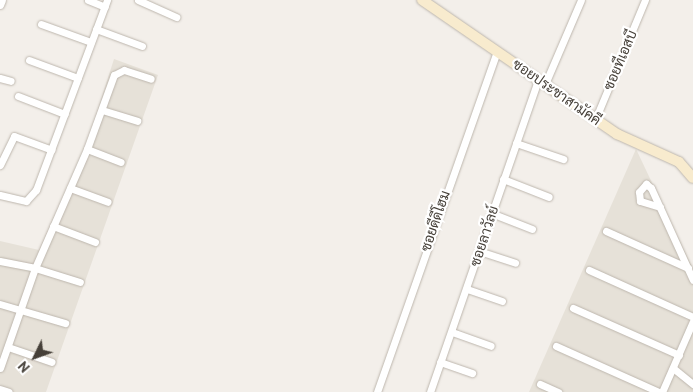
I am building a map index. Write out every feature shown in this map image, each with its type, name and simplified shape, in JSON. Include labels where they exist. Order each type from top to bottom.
[{"type":"street","points":[[0,5],[2,0]]},
{"type":"street","points":[[0,195],[18,201],[31,198],[52,150],[106,3],[88,0]]},
{"type":"street","points":[[138,0],[176,17]]},
{"type":"street","name":"ซอยประชาสามัคคี","points":[[422,0],[595,120],[623,137],[679,162],[693,178]]},
{"type":"street","name":"ซอยลาวัลย์","points":[[430,392],[516,143],[542,82],[581,0]]},
{"type":"street","name":"ซอยทีเอสบี","points":[[595,120],[645,0]]},
{"type":"street","points":[[41,24],[91,42]]},
{"type":"street","points":[[96,28],[142,46]]},
{"type":"street","name":"ซอยดีดีโฮม","points":[[377,392],[497,51]]},
{"type":"street","points":[[29,60],[78,78]]},
{"type":"street","points":[[0,368],[5,349],[35,268],[87,149],[118,71],[151,80]]},
{"type":"street","points":[[0,78],[11,81]]},
{"type":"street","points":[[18,96],[65,114]]},
{"type":"street","points":[[102,110],[137,121]]},
{"type":"street","points":[[0,165],[14,136],[52,150]]},
{"type":"street","points":[[516,143],[563,159]]},
{"type":"street","points":[[87,149],[121,162]]},
{"type":"street","points":[[503,179],[549,196]]},
{"type":"street","points":[[70,188],[108,202]]},
{"type":"street","points":[[660,207],[693,280]]},
{"type":"street","points":[[492,213],[532,229]]},
{"type":"street","points":[[53,226],[95,242]]},
{"type":"street","points":[[606,231],[688,268]]},
{"type":"street","points":[[479,250],[515,263]]},
{"type":"street","points":[[0,261],[35,268],[80,282]]},
{"type":"street","points":[[589,270],[693,316]]},
{"type":"street","points":[[467,288],[502,301]]},
{"type":"street","points":[[0,304],[65,323]]},
{"type":"street","points":[[573,308],[679,355]]},
{"type":"street","points":[[556,346],[660,392],[692,326]]},
{"type":"street","points":[[452,332],[491,346]]},
{"type":"street","points":[[5,349],[52,362]]},
{"type":"street","points":[[440,362],[472,374]]},
{"type":"street","points":[[673,368],[693,384]]},
{"type":"street","points":[[540,384],[558,392]]},
{"type":"street","points":[[0,389],[9,392]]},
{"type":"shaded area","points":[[114,59],[158,75],[46,392],[0,392],[0,241],[39,250],[86,146]]},
{"type":"shaded area","points":[[636,149],[693,269],[693,392],[529,392]]}]
